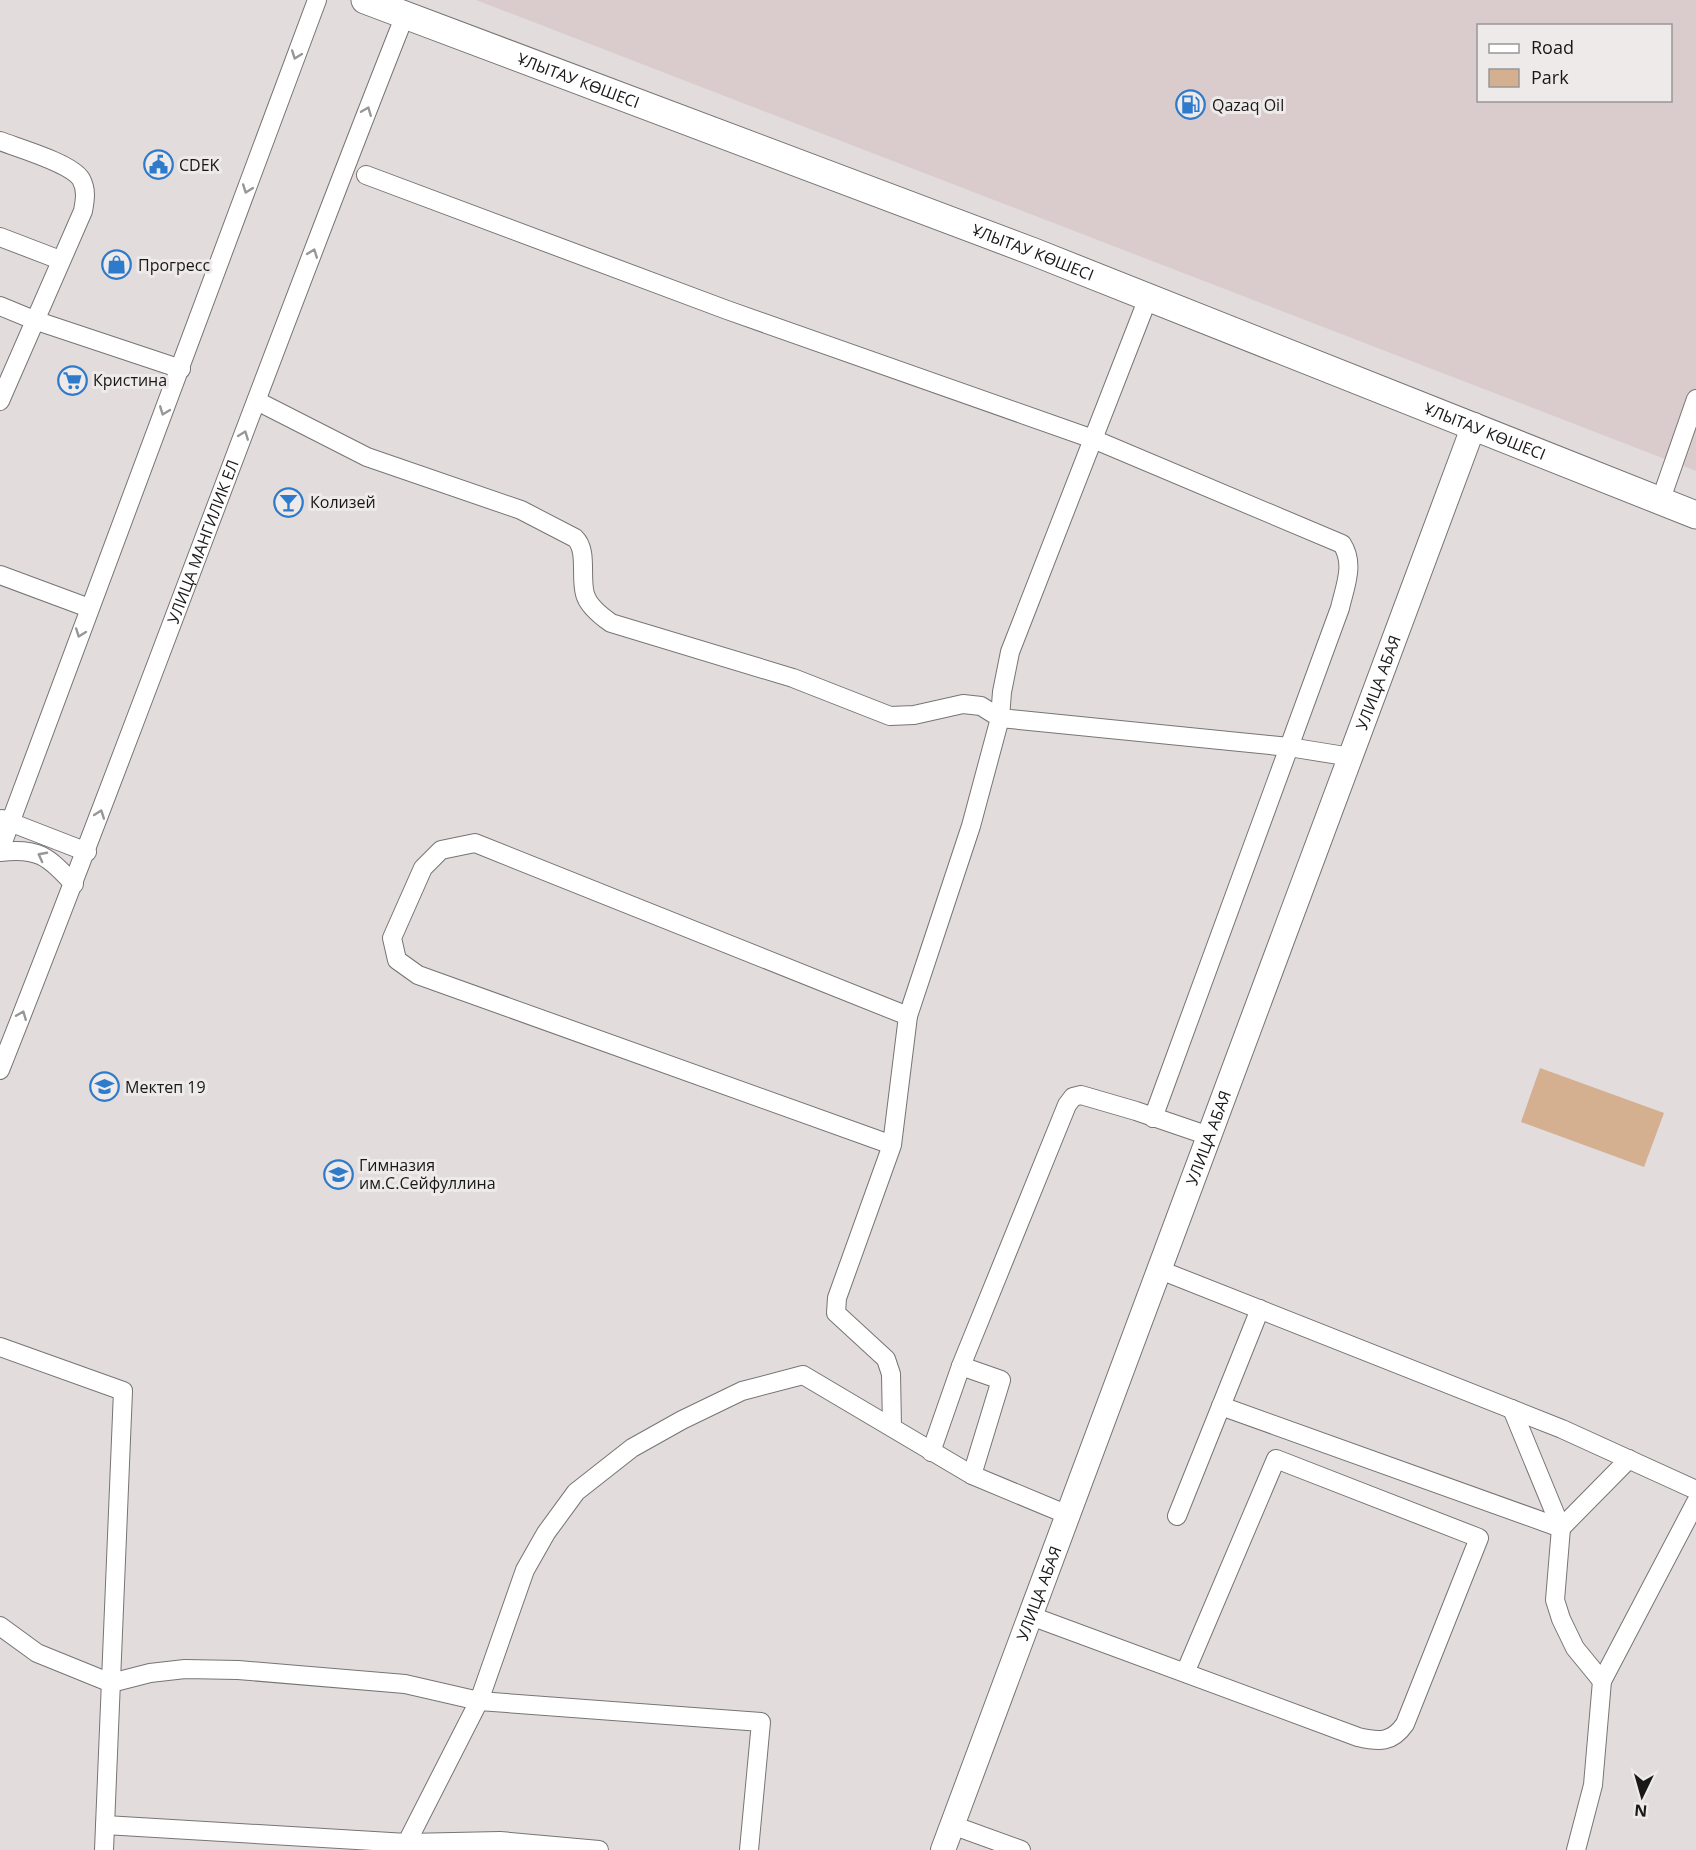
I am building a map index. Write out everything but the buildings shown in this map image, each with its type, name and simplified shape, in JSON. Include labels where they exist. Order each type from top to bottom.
[{"type":"main road","name":"ҰЛЫТАУ КӨШЕСІ","points":[[365,0],[1023,248],[1696,515]]},
{"type":"street","points":[[74,884],[46,856],[34,851],[0,851],[5,820],[180,369],[317,0]]},
{"type":"street","name":"УЛИЦА МАНГИЛИК ЕЛ","points":[[0,1070],[87,852],[405,15]]},
{"type":"street","points":[[0,141],[63,166],[80,177],[86,194],[83,211],[0,401]]},
{"type":"street","points":[[366,175],[727,310],[1092,439],[1342,544],[1348,553],[1350,565],[1340,608],[1154,1118]]},
{"type":"street","points":[[1,241],[60,260]]},
{"type":"street","points":[[892,1427],[891,1374],[886,1359],[837,1312],[837,1298],[892,1145],[908,1016],[971,826],[1000,718],[1002,692],[1010,652],[1148,298]]},
{"type":"street","points":[[0,306],[34,320],[180,369]]},
{"type":"street","points":[[1660,502],[1696,399]]},
{"type":"street","points":[[257,401],[367,457],[521,510],[575,538],[580,544],[585,596],[597,613],[611,623],[793,678],[890,716],[914,715],[963,704],[981,706],[1000,718],[1289,747],[1351,758]]},
{"type":"street","name":"УЛИЦА АБАЯ","points":[[943,1850],[1474,425]]},
{"type":"street","points":[[0,575],[89,608]]},
{"type":"street","points":[[5,820],[87,852]]},
{"type":"street","points":[[892,1145],[418,975],[397,960],[392,938],[423,868],[441,849],[475,843],[908,1016]]},
{"type":"street","points":[[931,1452],[961,1366],[1067,1105],[1073,1097],[1081,1095],[1209,1136]]},
{"type":"street","points":[[1160,1270],[1512,1409],[1696,1490]]},
{"type":"street","points":[[1177,1516],[1260,1309]]},
{"type":"street","points":[[0,1347],[123,1391],[105,1850]]},
{"type":"street","points":[[961,1366],[1001,1380],[972,1475]]},
{"type":"street","points":[[405,1846],[479,1701],[525,1570],[546,1533],[576,1492],[632,1448],[742,1391],[803,1376],[972,1475],[1068,1515]]},
{"type":"street","points":[[1221,1406],[1561,1528]]},
{"type":"street","points":[[1512,1409],[1561,1528],[1555,1600],[1575,1648],[1602,1681]]},
{"type":"street","points":[[1030,1616],[1358,1737],[1373,1741],[1392,1739],[1405,1724],[1479,1538],[1276,1459],[1185,1673]]},
{"type":"street","points":[[1561,1528],[1629,1459]]},
{"type":"street","points":[[1575,1850],[1593,1785],[1602,1681],[1696,1502]]},
{"type":"street","points":[[0,1626],[37,1653],[111,1683],[150,1673],[185,1669],[238,1670],[405,1684],[479,1701],[761,1722],[749,1850]]},
{"type":"street","points":[[105,1825],[405,1846],[500,1841],[599,1850]]},
{"type":"street","points":[[952,1825],[1021,1850]]},
{"type":"shaded area","points":[[476,0],[1696,0],[1696,471]]},
{"type":"green space","points":[[1540,1068],[1664,1113],[1644,1167],[1521,1122]]},
{"type":"place","name":"Qazaq Oil","points":[[1191,105]]},
{"type":"place","name":"CDEK","points":[[158,165]]},
{"type":"place","name":"Прогресс","points":[[117,265]]},
{"type":"place","name":"Кристина","points":[[72,380]]},
{"type":"place","name":"Колизей","points":[[289,502]]},
{"type":"place","name":"Мектеп 19","points":[[104,1087]]},
{"type":"place","name":"Гимназия им.С.Сейфуллина","points":[[338,1174]]}]
